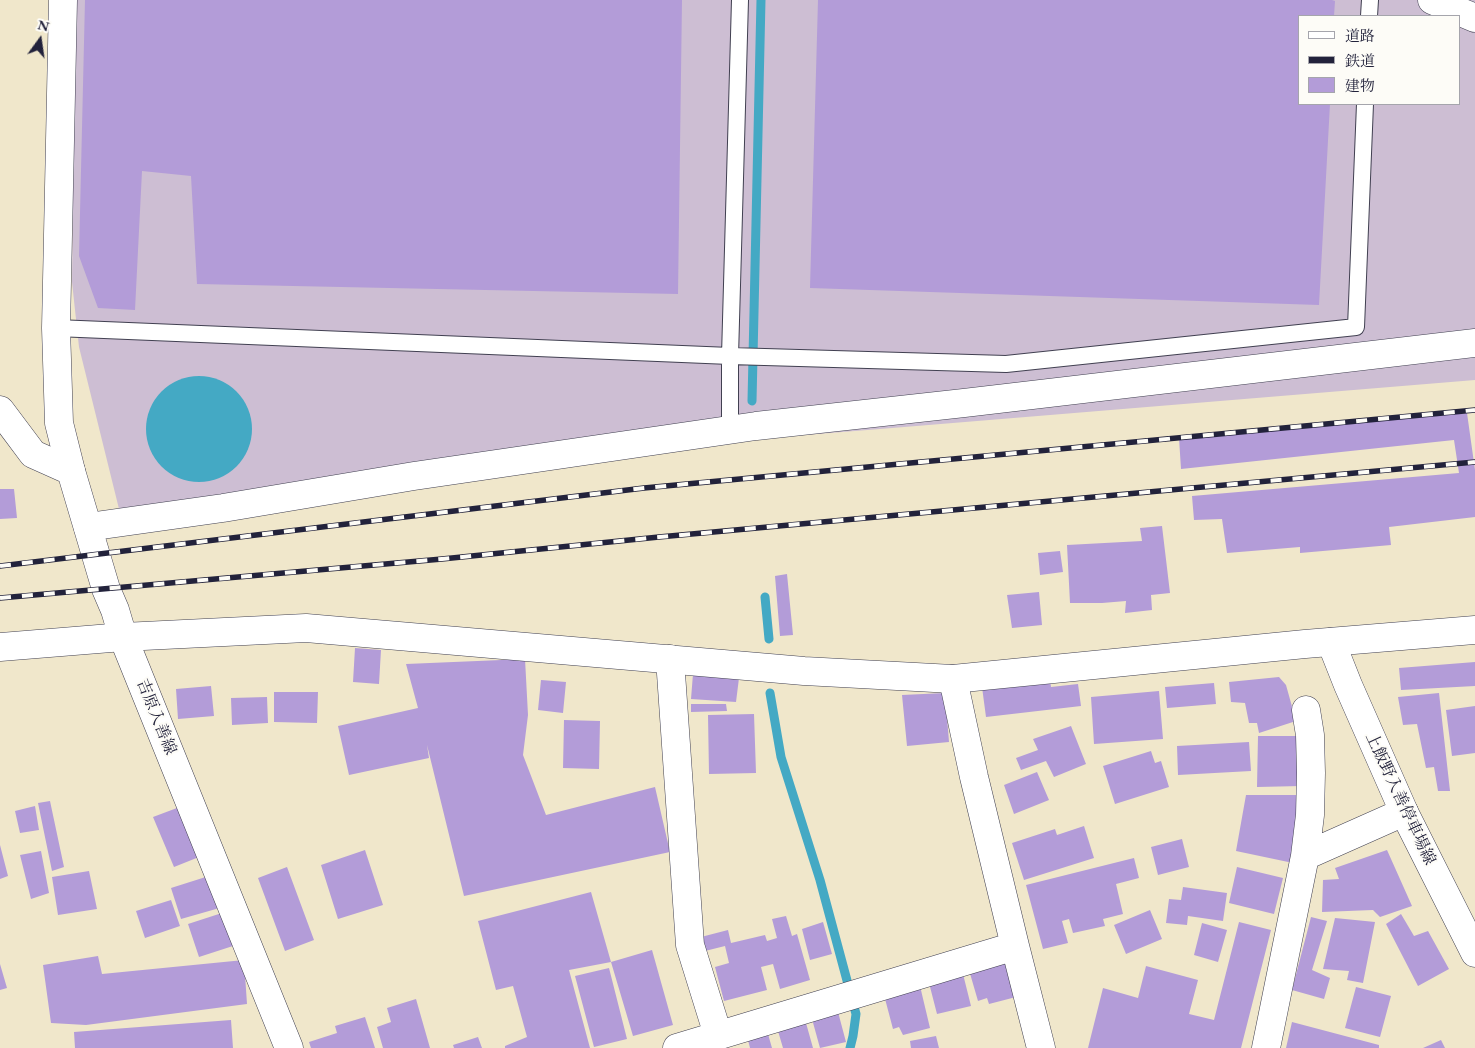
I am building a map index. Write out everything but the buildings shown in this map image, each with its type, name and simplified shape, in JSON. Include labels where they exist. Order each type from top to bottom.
[{"type":"street","name":"吉原入善線","points":[[63,0],[56,328],[59,422],[71,471],[106,589],[123,637],[289,1048]]},
{"type":"street","points":[[1432,0],[1475,18]]},
{"type":"street","points":[[88,527],[223,508],[414,476],[730,430],[1475,343]]},
{"type":"street","points":[[0,410],[33,454],[71,471]]},
{"type":"street","points":[[0,647],[123,637],[306,628],[804,671],[953,679],[1331,642],[1475,630]]},
{"type":"street","name":"上飯野入善停車場線","points":[[1331,642],[1404,812],[1475,953]]},
{"type":"street","points":[[670,659],[690,946],[718,1036]]},
{"type":"street","points":[[953,679],[974,777],[1041,1048]]},
{"type":"street","points":[[1266,1048],[1305,856],[1310,815],[1312,773],[1310,735],[1306,710]]},
{"type":"street","points":[[1305,856],[1404,812]]},
{"type":"street","points":[[677,1048],[1015,946]]},
{"type":"lane","points":[[730,430],[730,356],[740,0]]},
{"type":"lane","points":[[1369,15],[1370,0]]},
{"type":"lane","points":[[56,328],[730,356],[1006,364],[1356,327],[1366,105]]},
{"type":"shaded area","points":[[75,0],[1475,0],[1475,380],[390,468],[120,513],[79,347],[72,282]]},
{"type":"water","points":[[199,376],[219,380],[236,392],[248,409],[252,429],[248,449],[236,466],[219,478],[199,482],[179,478],[162,466],[150,449],[146,429],[150,409],[162,392],[179,380]]},
{"type":"waterway","points":[[752,401],[761,0]]},
{"type":"waterway","points":[[765,597],[769,639]]},
{"type":"waterway","points":[[770,693],[781,757],[820,880],[856,1014],[850,1048]]},
{"type":"railway","points":[[0,566],[644,488],[1475,410]]},
{"type":"railway","points":[[0,598],[442,559],[659,537],[1475,462]]}]
